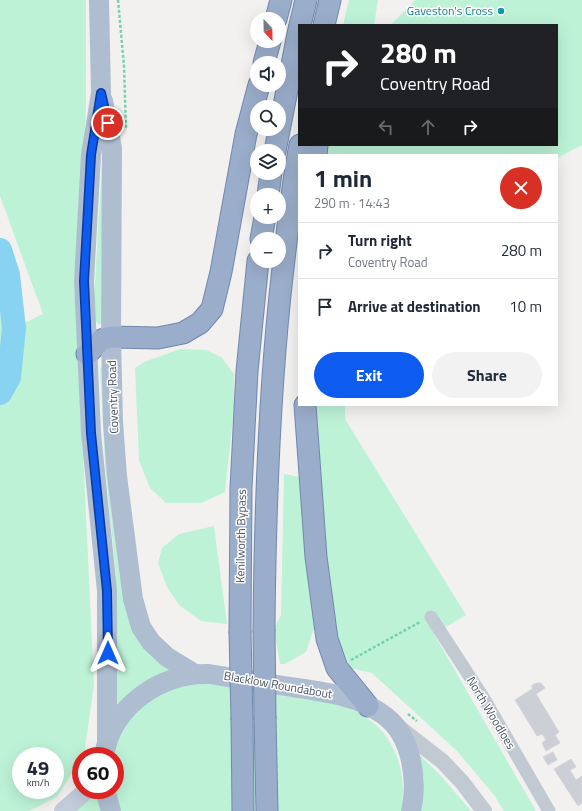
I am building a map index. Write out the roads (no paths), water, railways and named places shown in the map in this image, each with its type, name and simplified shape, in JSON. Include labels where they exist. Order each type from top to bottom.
[{"type":"highway","points":[[278,12],[281,0]]},
{"type":"highway","points":[[300,24],[306,0]]},
{"type":"highway","points":[[324,24],[330,0]]},
{"type":"highway","points":[[334,24],[338,0]]},
{"type":"highway","points":[[276,144],[298,34]]},
{"type":"highway","points":[[87,354],[101,340],[111,337],[158,338],[183,333],[200,323],[212,309],[221,272],[246,134],[257,92]]},
{"type":"highway","name":"Kenilworth Bypass","points":[[267,811],[264,630],[267,468],[278,312],[290,203],[298,157]]},
{"type":"highway","name":"Kenilworth Bypass","points":[[243,811],[240,631],[241,488],[247,371],[257,268]]},
{"type":"highway","points":[[305,406],[314,544],[327,639],[337,668],[368,706]]},
{"type":"main road","name":"Coventry Road","points":[[99,0],[101,93],[112,148],[111,337],[117,476],[135,608],[141,627],[157,649],[170,660],[196,674]]},
{"type":"main road","name":"Coventry Road","points":[[101,93],[91,155],[87,198],[84,281],[91,433],[107,591],[106,747]]},
{"type":"main road","name":"Blacklow Roundabout","points":[[107,747],[117,720],[141,696],[165,681],[196,674],[226,676],[332,694],[368,706],[392,722],[406,746],[412,770],[414,792],[411,811]]},
{"type":"main road","points":[[63,811],[78,799]]},
{"type":"main road","points":[[108,799],[111,811]]},
{"type":"street","name":"North Woodloes","points":[[431,616],[482,697],[549,811]]},
{"type":"street","points":[[392,722],[442,761],[462,782],[484,811]]},
{"type":"waterway","points":[[0,250],[8,275],[14,328],[9,377],[0,393]]},
{"type":"place","name":"Gaveston's Cross","points":[[501,11]]}]
